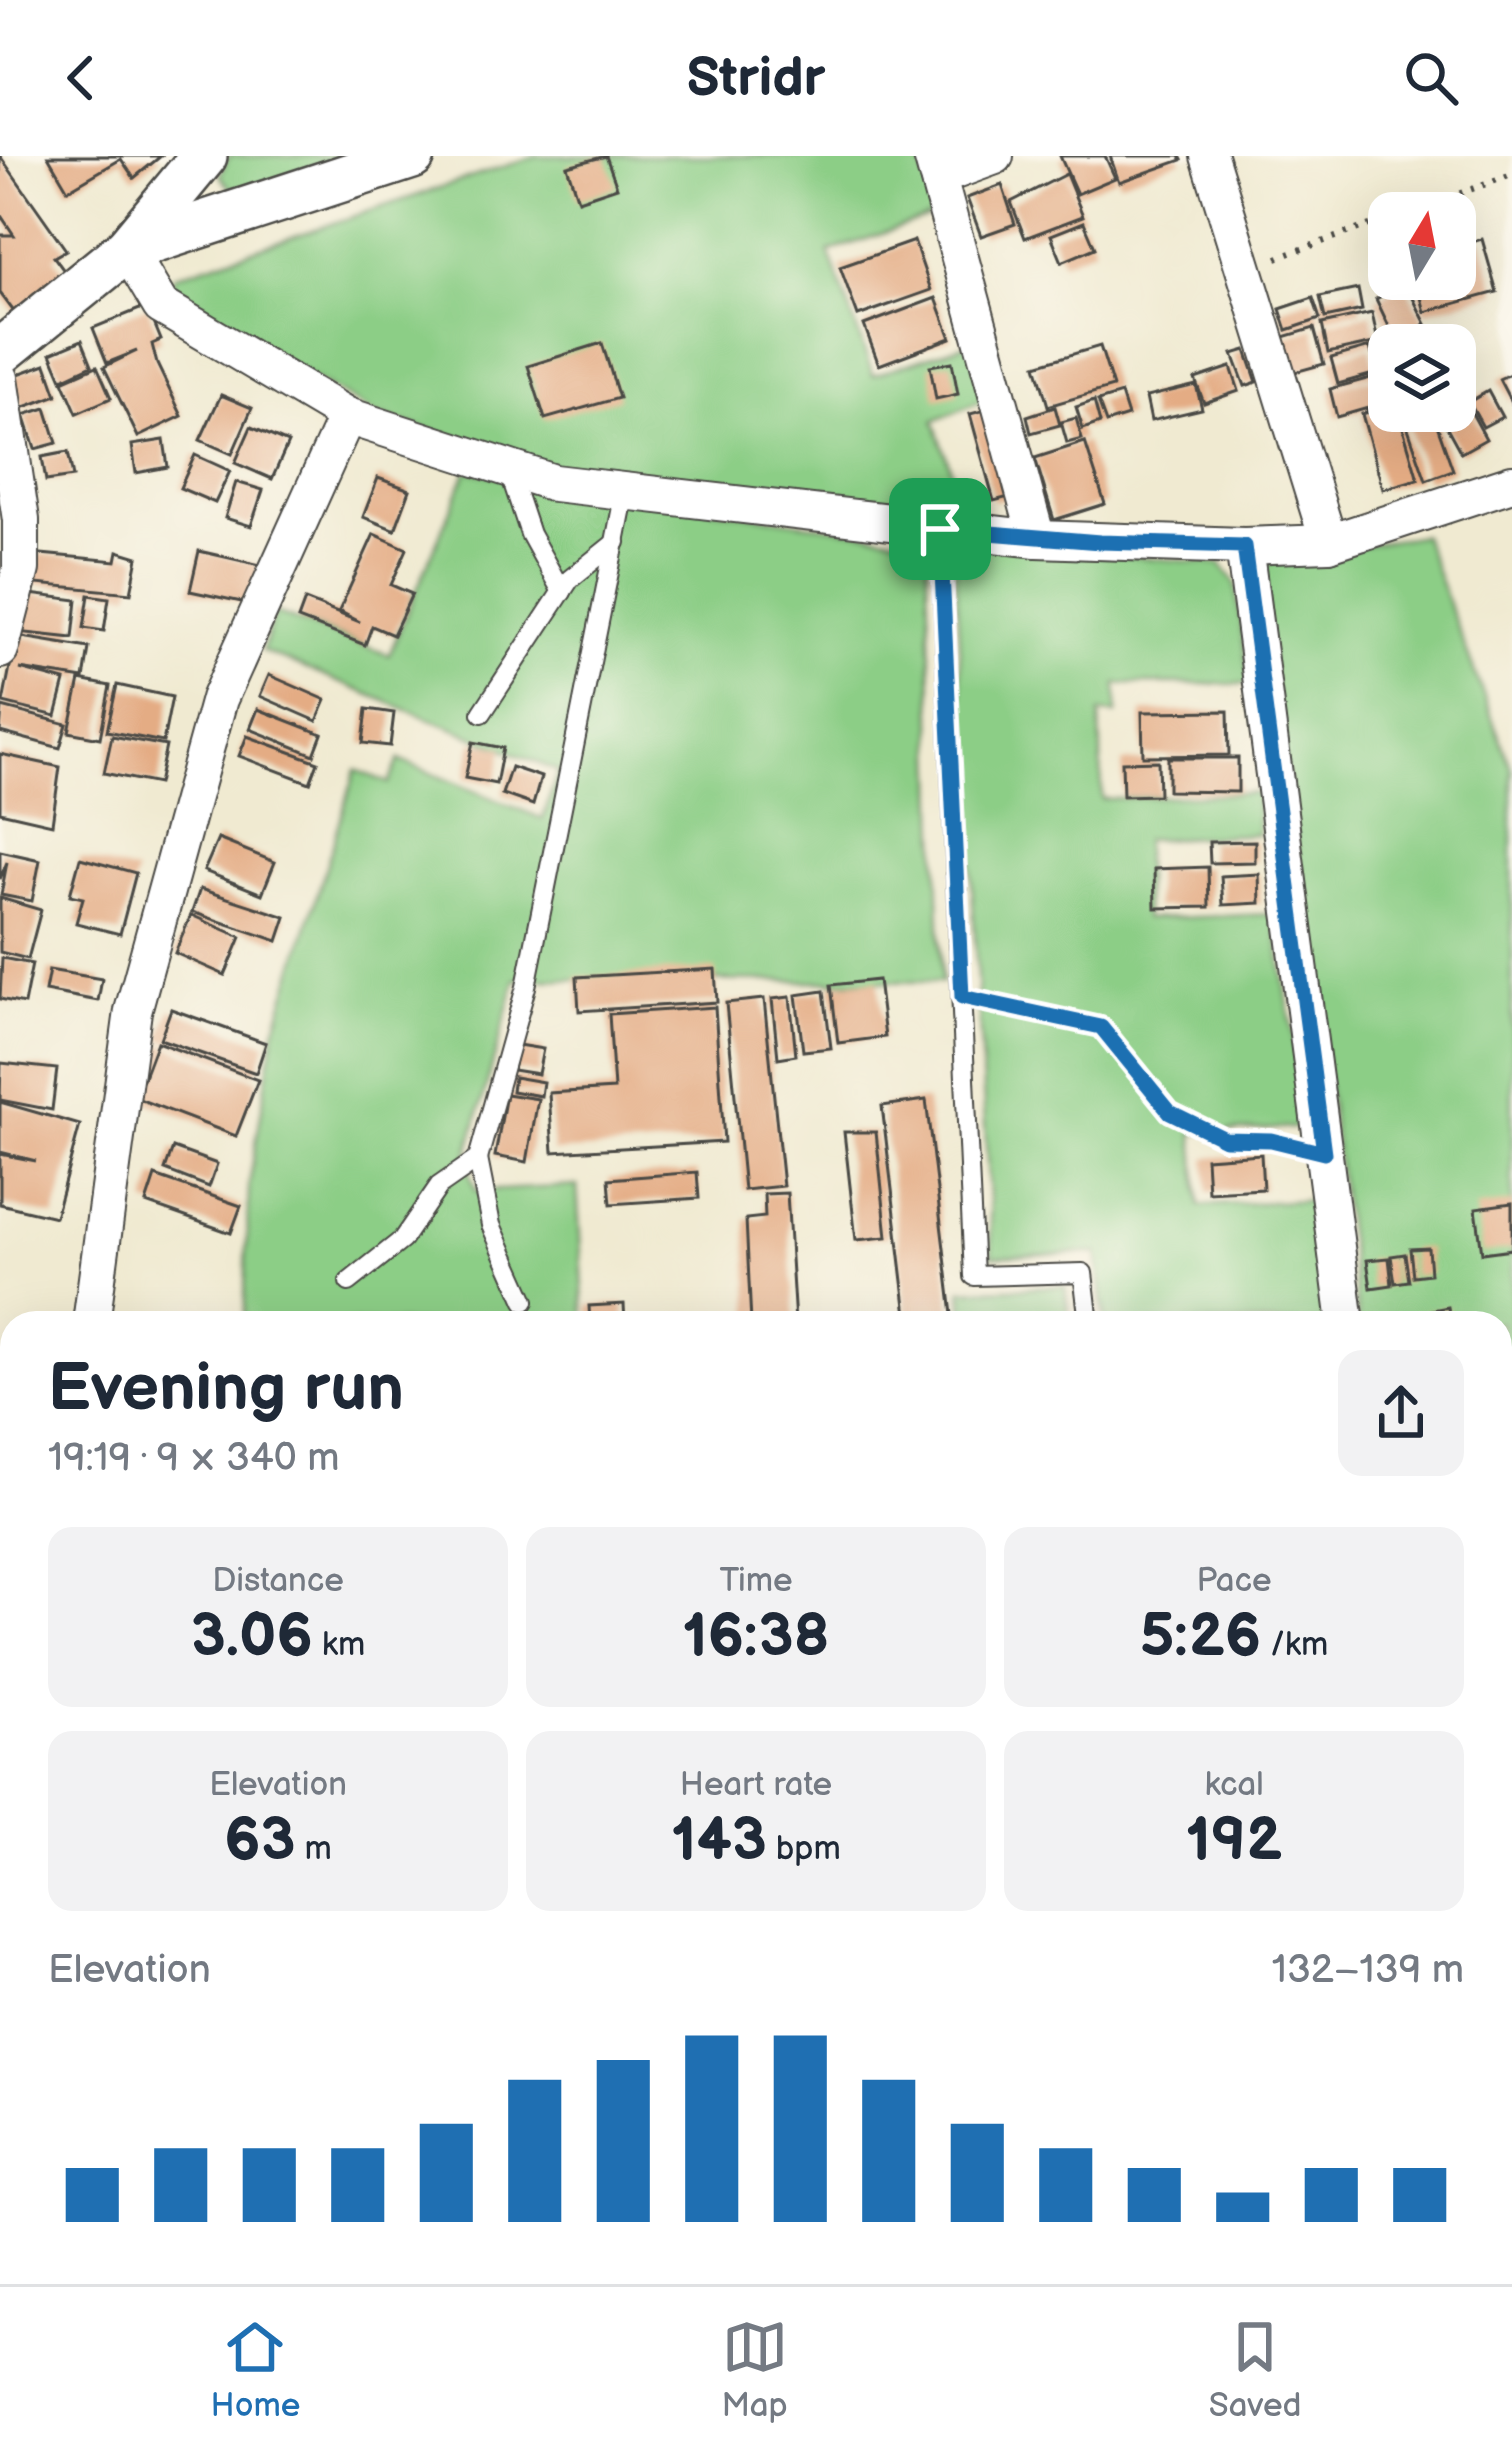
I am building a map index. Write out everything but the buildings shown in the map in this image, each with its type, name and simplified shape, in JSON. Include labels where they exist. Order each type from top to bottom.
[{"type":"street","points":[[0,352],[127,249],[204,156]]},
{"type":"street","points":[[127,249],[412,156]]},
{"type":"street","points":[[995,156],[935,166],[1037,538]]},
{"type":"street","points":[[1209,156],[1329,543]]},
{"type":"street","points":[[127,249],[160,305],[347,416],[509,471],[625,492],[1037,538],[1244,546],[1329,543],[1512,483]]},
{"type":"street","points":[[0,378],[12,442],[21,552],[0,650]]},
{"type":"street","points":[[93,1311],[133,1011],[219,699],[347,416]]},
{"type":"street","points":[[1244,546],[1344,1311]]},
{"type":"lane","points":[[509,471],[530,534],[562,592]]},
{"type":"lane","points":[[525,1301],[491,1225],[478,1159],[526,987],[625,492]]},
{"type":"lane","points":[[940,529],[974,1276],[1083,1273],[1088,1311]]},
{"type":"lane","points":[[482,713],[570,579],[616,542]]},
{"type":"lane","points":[[349,1282],[403,1240],[439,1186],[478,1159]]},
{"type":"path","points":[[1463,192],[1512,175]]},
{"type":"path","points":[[1245,269],[1368,225]]},
{"type":"path","points":[[962,997],[1101,1027],[1170,1112],[1225,1139],[1271,1140],[1324,1153]]},
{"type":"green space","points":[[229,156],[354,156],[234,193],[220,175]]},
{"type":"green space","points":[[536,156],[918,156],[939,214],[829,252],[873,375],[972,342],[989,398],[934,421],[968,518],[592,477],[377,415],[183,305],[171,290],[174,276]]},
{"type":"green space","points":[[467,471],[921,541],[927,548],[942,982],[516,979],[466,1160],[476,1191],[577,1186],[584,1311],[244,1311],[249,1185],[275,1030],[356,770],[389,783],[399,760],[543,819],[558,771],[262,651],[275,613],[389,655]]},
{"type":"green space","points":[[1422,535],[1512,770],[1512,1311],[1357,1311],[1259,570],[1266,563]]},
{"type":"green space","points":[[964,543],[1221,564],[1235,582],[1249,684],[1117,684],[1117,714],[1100,713],[1102,799],[1257,793],[1258,834],[1144,840],[1144,919],[1274,914],[1307,1127],[1194,1133],[1200,1206],[1309,1200],[1326,1311],[1104,1311],[1097,1253],[992,1256],[954,549]]},
{"type":"green space","points":[[1065,1286],[1068,1311],[964,1311],[962,1290]]},
{"type":"route","points":[[940,529],[1100,542],[1244,546],[1324,1153],[1271,1140],[1225,1139],[1170,1112],[1101,1027],[962,997],[940,529]]}]
